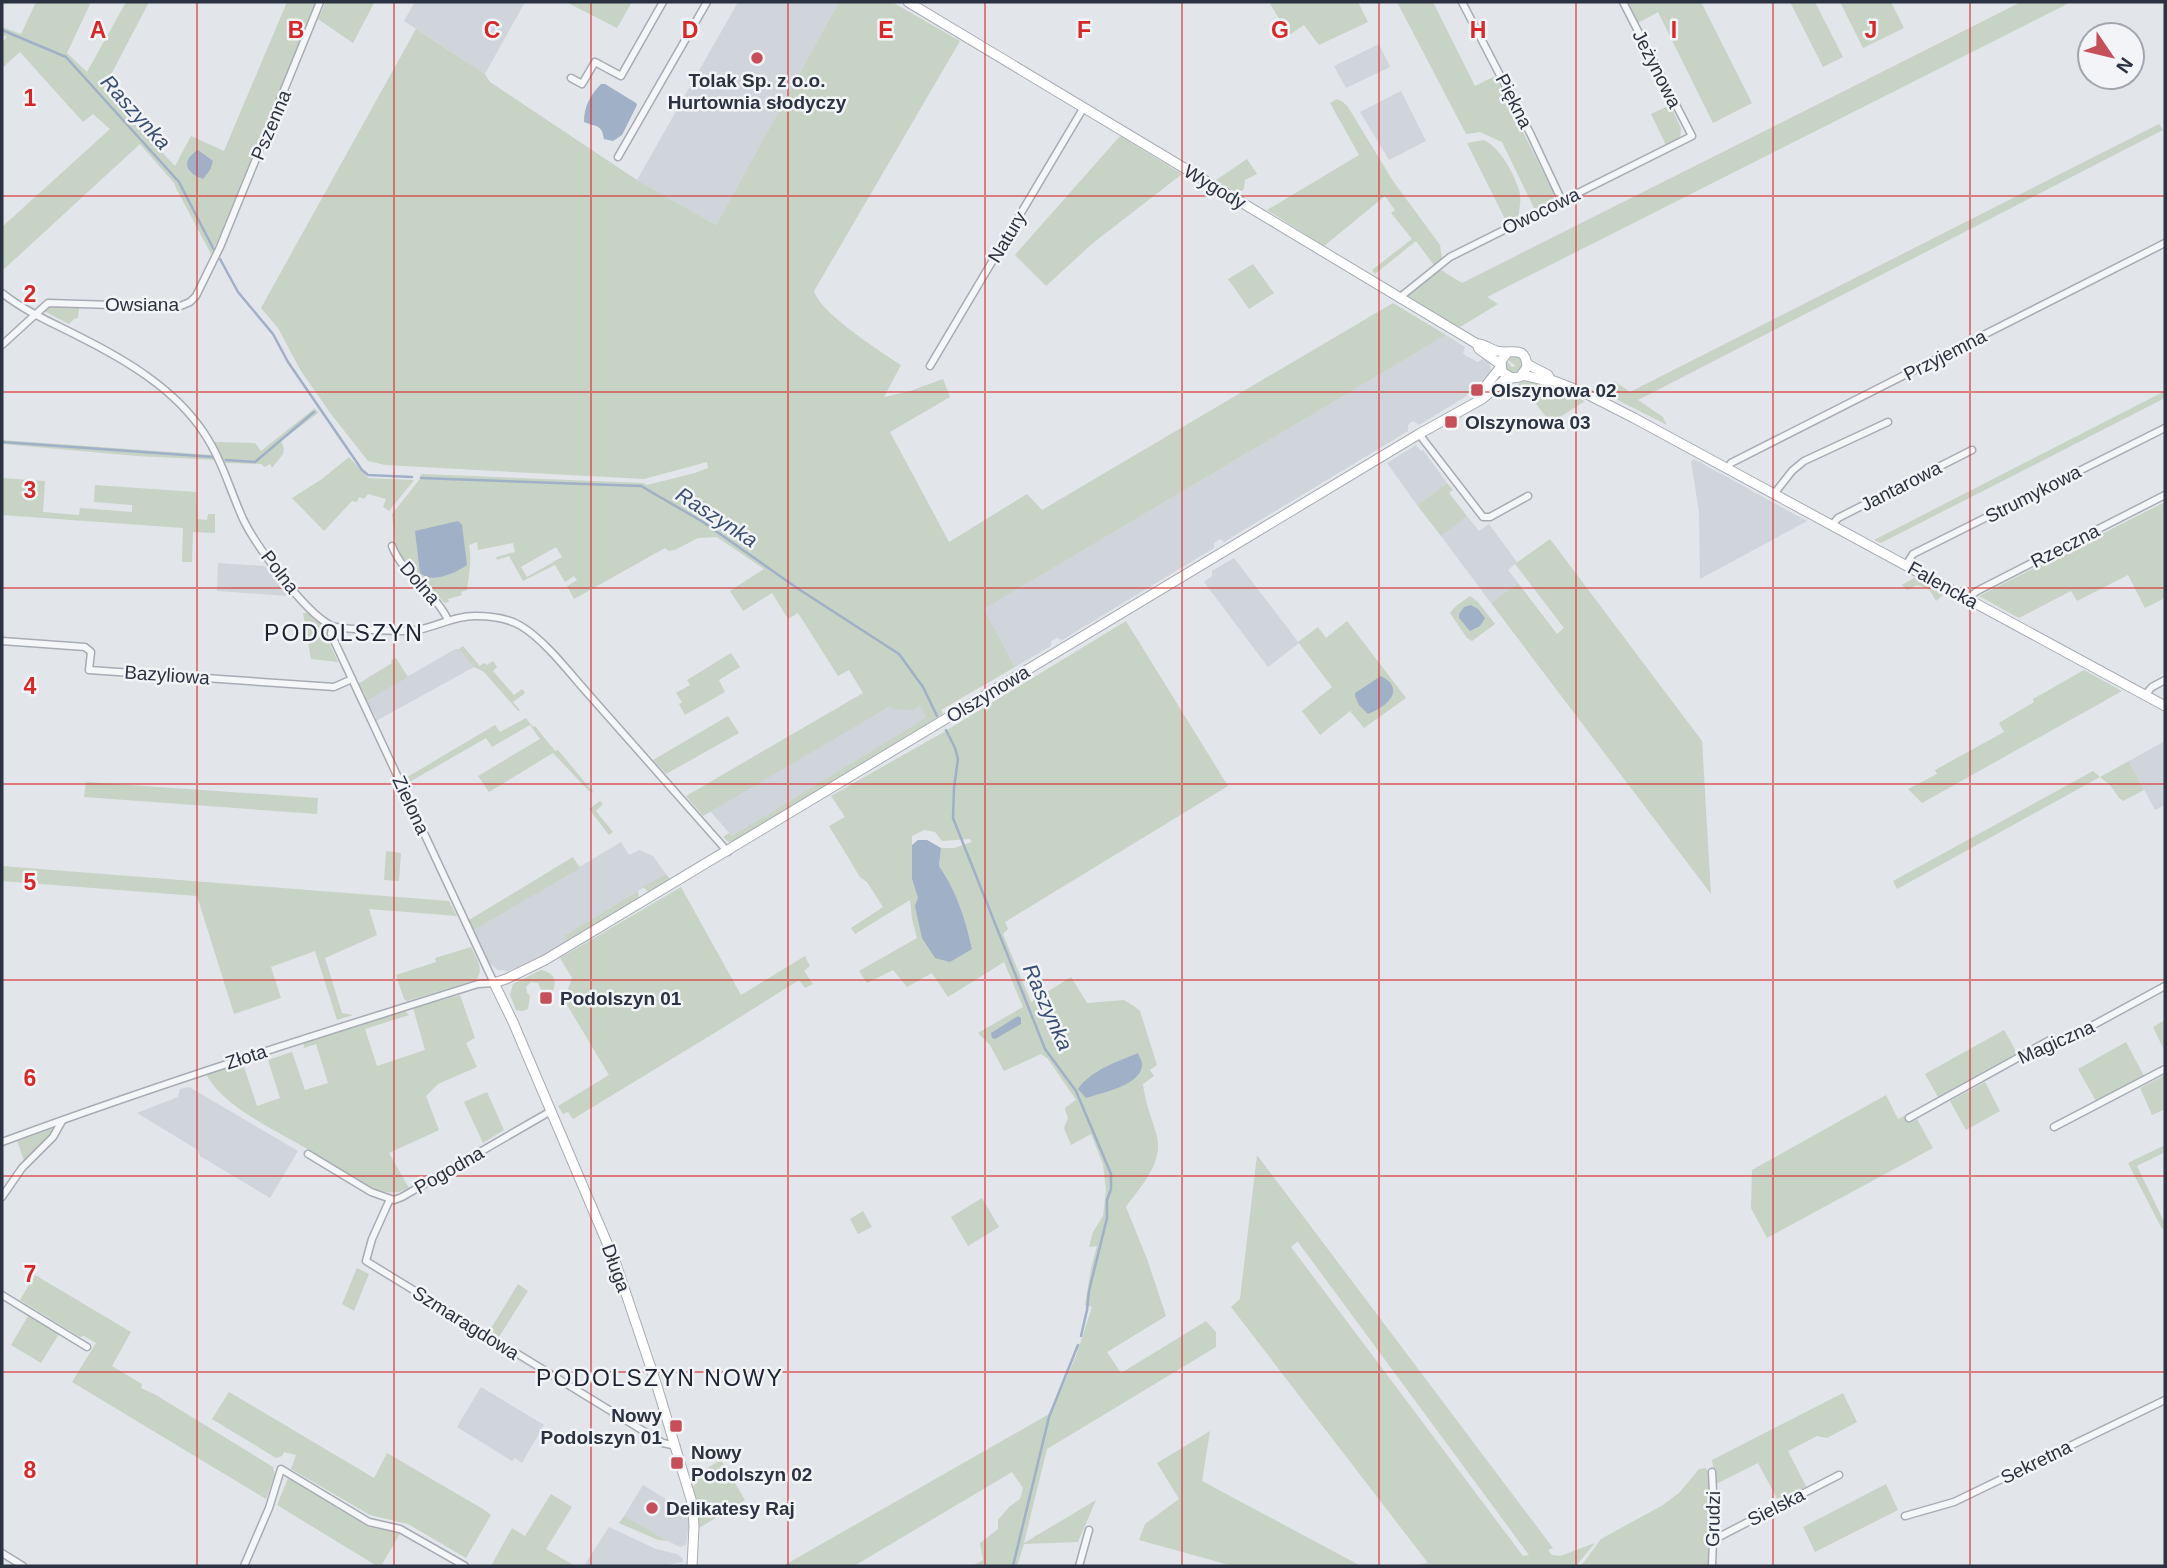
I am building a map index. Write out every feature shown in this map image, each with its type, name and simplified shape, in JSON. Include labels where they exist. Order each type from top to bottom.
[{"type":"street","name":"Pszenna","points":[[220,247],[320,2]]},
{"type":"street","points":[[571,78],[582,84],[595,62],[621,76],[663,2]]},
{"type":"street","points":[[618,157],[707,2]]},
{"type":"street","name":"Wygody","points":[[908,2],[1477,344],[1481,343],[1507,353]]},
{"type":"street","name":"Piękna","points":[[1462,2],[1562,201]]},
{"type":"street","name":"Jeżynowa","points":[[1623,2],[1692,136]]},
{"type":"street","name":"Natury","points":[[930,366],[1084,107]]},
{"type":"street","name":"Owocowa","points":[[1399,298],[1450,257],[1692,136]]},
{"type":"street","name":"Przyjemna","points":[[1724,467],[2165,243]]},
{"type":"street","name":"Owsiana","points":[[34,314],[46,303],[53,302],[184,306],[190,303],[200,289],[220,247]]},
{"type":"street","name":"Polna","points":[[2,293],[20,307],[124,362],[158,384],[188,412],[219,456],[241,514],[256,541],[297,594],[331,627]]},
{"type":"street","points":[[2,345],[34,314]]},
{"type":"street","name":"Wygody","points":[[1477,344],[1479,349],[1500,366]]},
{"type":"street","points":[[1527,364],[1522,375],[1516,378],[1508,377],[1500,366],[1502,357],[1514,351],[1521,353],[1527,364],[1548,375],[1551,380]]},
{"type":"street","name":"Olszynowa","points":[[1479,399],[1480,393],[1500,366]]},
{"type":"street","points":[[1522,375],[1551,380],[1598,399],[1724,467]]},
{"type":"street","name":"Olszynowa","points":[[494,983],[545,960],[728,852],[1484,397],[1508,377]]},
{"type":"street","points":[[1773,494],[1804,461],[1888,422]]},
{"type":"street","name":"Strumykowa","points":[[1906,565],[1913,554],[2165,428]]},
{"type":"street","points":[[1419,434],[1483,517],[1490,517],[1528,496]]},
{"type":"street","name":"Jantarowa","points":[[1832,525],[1838,518],[1972,450]]},
{"type":"street","name":"Falencka","points":[[1724,467],[2165,706]]},
{"type":"street","name":"Rzeczna","points":[[1967,599],[1977,591],[2165,495]]},
{"type":"street","name":"Dolna","points":[[392,546],[402,563],[442,608],[448,620]]},
{"type":"street","points":[[331,627],[385,631],[418,630],[448,620],[475,616],[494,617],[523,627],[570,674],[728,852]]},
{"type":"street","name":"Zielona","points":[[331,627],[331,634],[494,983]]},
{"type":"street","name":"Bazyliowa","points":[[2,641],[85,647],[91,652],[89,670],[334,687],[352,679]]},
{"type":"street","points":[[2145,695],[2152,687],[2165,680]]},
{"type":"street","name":"Długa","points":[[494,983],[616,1264],[693,1506],[692,1566]]},
{"type":"street","name":"Złota","points":[[2,1142],[339,1027],[478,984],[494,983]]},
{"type":"street","name":"Magiczna","points":[[1909,1118],[2050,1040],[2064,1041],[2165,986]]},
{"type":"street","points":[[2054,1127],[2165,1069]]},
{"type":"street","name":"Pogodna","points":[[308,1154],[371,1192],[390,1199],[402,1197],[551,1111]]},
{"type":"street","points":[[2,1197],[22,1168],[53,1137],[62,1121]]},
{"type":"street","name":"Szmaragdowa","points":[[390,1199],[366,1261],[663,1443],[676,1446]]},
{"type":"street","points":[[2,1295],[86,1347]]},
{"type":"street","name":"Sekretna","points":[[1905,1516],[1954,1502],[2165,1400]]},
{"type":"street","points":[[244,1566],[269,1508],[281,1469],[369,1522],[400,1529],[464,1566]]},
{"type":"street","name":"Grudzi","points":[[1712,1472],[1712,1566]]},
{"type":"street","name":"Sielska","points":[[1713,1540],[1839,1475]]},
{"type":"street","points":[[1079,1566],[1089,1530]]},
{"type":"street","points":[[2,1553],[23,1566]]},
{"type":"shaded area","points":[[415,2],[525,2],[485,74],[404,21]]},
{"type":"shaded area","name":"Tolak Sp. z o.o. Hurtownia słodyczy","points":[[738,2],[839,2],[716,225],[637,180]]},
{"type":"shaded area","points":[[1379,44],[1390,67],[1346,88],[1334,66]]},
{"type":"shaded area","points":[[1401,91],[1426,141],[1389,160],[1360,112]]},
{"type":"shaded area","points":[[1446,335],[1465,347],[1463,353],[1466,356],[1478,362],[1484,358],[1489,361],[1491,371],[1465,397],[1419,425],[1413,421],[1408,425],[1408,431],[1224,542],[1220,539],[1214,543],[1214,548],[1062,640],[1057,638],[1051,641],[1051,646],[1015,667],[984,609]]},
{"type":"shaded area","points":[[1416,445],[1423,450],[1447,483],[1417,505],[1387,463]]},
{"type":"shaded area","points":[[1694,459],[1807,521],[1700,579],[1699,512],[1691,461]]},
{"type":"shaded area","points":[[1467,516],[1479,531],[1489,524],[1517,562],[1508,570],[1518,583],[1491,603],[1441,536]]},
{"type":"shaded area","points":[[1234,558],[1299,643],[1268,667],[1204,582],[1212,576],[1212,571]]},
{"type":"shaded area","points":[[218,563],[265,566],[289,596],[217,591]]},
{"type":"shaded area","points":[[459,649],[474,667],[376,721],[366,701]]},
{"type":"shaded area","points":[[913,692],[927,718],[732,836],[710,811]]},
{"type":"shaded area","points":[[2165,741],[2165,805],[2155,810],[2129,761]]},
{"type":"shaded area","points":[[621,842],[629,855],[639,850],[653,856],[666,874],[564,936],[567,943],[529,964],[508,971],[498,970],[489,963],[474,930]]},
{"type":"shaded area","points":[[189,1087],[298,1151],[270,1198],[200,1156],[198,1150],[137,1113],[178,1097],[180,1089]]},
{"type":"shaded area","points":[[481,1387],[544,1425],[522,1463],[515,1458],[512,1461],[457,1427]]},
{"type":"shaded area","points":[[643,1485],[687,1512],[689,1525],[686,1545],[680,1547],[624,1516]]},
{"type":"shaded area","points":[[609,1527],[656,1549],[677,1554],[683,1559],[682,1562],[662,1566],[584,1566]]},
{"type":"green space","points":[[36,2],[91,2],[67,53],[87,72],[126,2],[149,2],[103,90],[175,166],[191,136],[224,151],[287,2],[316,2],[211,254],[175,184],[140,144],[2,271],[2,227],[110,129],[93,114],[83,122],[20,52],[2,68],[2,42],[7,37],[2,34],[2,27],[21,34]]},
{"type":"green space","points":[[326,2],[374,3],[353,43],[318,19]]},
{"type":"green space","points":[[566,2],[632,2],[617,28]]},
{"type":"green space","points":[[839,2],[892,2],[960,41],[814,291],[827,310],[839,321],[901,365],[884,397],[943,379],[950,397],[890,432],[949,542],[1027,494],[1042,510],[1393,303],[1446,335],[984,609],[1015,667],[941,710],[943,713],[935,719],[730,843],[723,837],[729,833],[732,836],[926,718],[920,705],[913,710],[894,709],[890,706],[703,816],[686,796],[863,693],[849,670],[838,676],[798,613],[788,619],[772,593],[743,611],[730,591],[764,569],[717,537],[698,538],[675,550],[669,551],[665,548],[574,599],[567,586],[577,580],[574,576],[565,582],[555,565],[523,581],[509,556],[497,560],[496,557],[515,552],[513,543],[478,550],[477,542],[469,545],[467,590],[445,603],[396,550],[392,514],[420,479],[421,474],[647,485],[695,473],[708,468],[707,462],[644,479],[385,465],[368,461],[331,414],[301,371],[278,328],[261,308],[416,29],[637,180],[716,225]],"holes":[[[556,547],[562,557],[527,577],[521,567]]]},
{"type":"green space","points":[[1269,2],[1358,2],[1368,22],[1319,45],[1304,25],[1289,35]]},
{"type":"green space","points":[[1397,2],[1433,2],[1475,86],[1495,76],[1553,192],[1554,201],[1535,210],[1502,142],[1480,132],[1466,134]]},
{"type":"green space","points":[[1628,2],[1701,2],[1752,103],[1713,123],[1658,12],[1638,23]]},
{"type":"green space","points":[[1790,2],[1815,2],[1843,57],[1823,67]]},
{"type":"green space","points":[[1840,2],[1891,2],[1904,28],[1863,48]]},
{"type":"green space","points":[[2021,2],[2071,2],[1487,297],[1498,304],[1462,326],[1459,327],[1407,297],[1407,292],[1438,268],[1462,283]]},
{"type":"green space","points":[[1337,99],[1348,107],[1393,181],[1440,245],[1442,258],[1434,265],[1416,241],[1375,274],[1372,270],[1412,239],[1391,213],[1395,210],[1385,196],[1324,246],[1267,210],[1359,155],[1330,103]]},
{"type":"green space","points":[[1670,105],[1681,128],[1680,139],[1667,147],[1651,114]]},
{"type":"green space","points":[[2159,124],[2163,130],[1638,400],[1663,417],[1667,425],[1600,391],[1614,381],[1630,392]]},
{"type":"green space","points":[[1120,136],[1182,174],[1093,243],[1046,286],[1015,255]]},
{"type":"green space","points":[[1484,140],[1496,149],[1506,162],[1519,190],[1518,219],[1508,225],[1467,143]]},
{"type":"green space","points":[[1247,159],[1257,174],[1245,180],[1244,189],[1238,193],[1216,180]]},
{"type":"green space","points":[[1253,264],[1274,293],[1249,309],[1228,279]]},
{"type":"green space","points":[[50,305],[79,307],[78,318],[69,324],[44,311]]},
{"type":"green space","points":[[1518,357],[1522,362],[1520,371],[1514,374],[1506,370],[1506,360],[1512,367],[1516,366],[1507,359]]},
{"type":"green space","points":[[1527,381],[1585,401],[1551,423],[1526,391],[1521,394],[1518,389],[1518,384]]},
{"type":"green space","points":[[2165,391],[2165,398],[1881,543],[1874,540]]},
{"type":"green space","points":[[315,408],[318,413],[281,441],[283,454],[272,468],[270,464],[265,467],[261,464],[224,463],[214,442],[255,443],[261,451]]},
{"type":"green space","points":[[2,440],[213,455],[216,460],[2,444]]},
{"type":"green space","points":[[349,457],[368,478],[414,480],[389,511],[383,507],[386,499],[368,494],[364,499],[359,497],[357,502],[352,501],[324,531],[292,498]]},
{"type":"green space","points":[[2,478],[45,481],[43,512],[79,515],[80,508],[132,512],[132,505],[94,502],[95,485],[196,492],[197,519],[207,520],[208,514],[215,514],[215,533],[193,532],[192,562],[182,562],[183,528],[2,515]]},
{"type":"green space","points":[[1447,483],[1453,490],[1449,493],[1467,516],[1441,536],[1417,505]]},
{"type":"green space","points":[[2165,502],[2165,598],[2145,608],[2128,575],[2077,601],[2071,591],[2019,618],[1979,596]]},
{"type":"green space","points":[[1550,539],[1702,741],[1711,894],[1491,603],[1518,583],[1557,634],[1564,628],[1515,564]]},
{"type":"green space","points":[[1914,578],[1944,594],[1936,601],[1929,589],[1917,585],[1907,590],[1902,585]]},
{"type":"green space","points":[[1470,596],[1495,624],[1472,641],[1450,613]]},
{"type":"green space","points":[[303,613],[311,613],[319,621],[338,662],[311,659]]},
{"type":"green space","points":[[1126,621],[1228,786],[1005,922],[1008,929],[1003,934],[1031,1002],[1071,977],[1087,1003],[1124,1000],[1140,1011],[1157,1065],[1150,1070],[1154,1076],[1143,1084],[1156,1133],[1157,1154],[1150,1173],[1126,1207],[1166,1316],[1107,1352],[1121,1373],[1206,1321],[1216,1332],[1216,1347],[1047,1449],[1024,1543],[1096,1500],[1078,1542],[1024,1544],[1017,1566],[972,1566],[983,1560],[980,1543],[998,1529],[998,1520],[1020,1499],[1023,1488],[1012,1472],[854,1566],[783,1566],[1051,1413],[1076,1356],[1092,1307],[1085,1305],[1097,1246],[1089,1247],[1093,1232],[1103,1216],[1106,1190],[1103,1164],[1091,1134],[1071,1145],[1064,1128],[1068,1118],[1065,1110],[1076,1100],[1048,1059],[1041,1054],[1004,1071],[990,1045],[978,1033],[1023,1007],[1004,962],[948,997],[932,973],[907,987],[893,970],[867,983],[859,971],[917,938],[910,900],[855,934],[851,928],[883,907],[867,882],[860,877],[829,826],[845,817],[831,796],[942,733]],"holes":[[[924,830],[935,832],[942,841],[970,839],[972,842],[954,848],[941,848],[939,866],[960,906],[972,949],[918,898],[912,879],[912,836]]]},
{"type":"green space","points":[[1347,621],[1406,698],[1364,728],[1350,711],[1320,735],[1302,711],[1332,687],[1298,642],[1318,627],[1326,638]]},
{"type":"green space","points":[[463,646],[480,666],[493,661],[497,667],[493,671],[514,695],[522,689],[525,693],[513,702],[520,710],[518,711],[484,672],[474,667],[459,649]]},
{"type":"green space","points":[[731,653],[740,667],[719,680],[725,692],[685,715],[679,704],[682,702],[676,693],[690,685],[687,680]]},
{"type":"green space","points":[[396,658],[408,677],[366,701],[358,684]]},
{"type":"green space","points":[[2084,670],[2122,691],[1922,803],[1908,789],[1937,774],[1935,770],[2004,732],[1999,723],[2034,702],[2033,699]]},
{"type":"green space","points":[[728,716],[739,733],[666,774],[653,760]]},
{"type":"green space","points":[[526,718],[555,751],[558,750],[594,793],[553,753],[489,792],[478,776],[540,739],[530,725],[492,747],[486,738],[406,784],[404,779],[495,725],[500,732]]},
{"type":"green space","points":[[2129,761],[2144,790],[2123,801],[2100,777]]},
{"type":"green space","points":[[2093,771],[2100,777],[1897,889],[1893,881]]},
{"type":"green space","points":[[86,782],[318,798],[317,814],[84,797]]},
{"type":"green space","points":[[600,801],[603,804],[596,811],[613,832],[609,835],[589,809]]},
{"type":"green space","points":[[386,851],[401,853],[399,881],[384,880]]},
{"type":"green space","points":[[573,857],[580,868],[474,930],[469,920]]},
{"type":"green space","points":[[2,866],[449,901],[457,916],[369,909],[377,935],[325,958],[342,1013],[353,1015],[337,1020],[315,951],[271,967],[281,998],[234,1014],[197,896],[2,881]]},
{"type":"green space","points":[[666,874],[671,880],[650,893],[643,887]]},
{"type":"green space","points":[[681,887],[741,995],[805,956],[810,966],[804,971],[813,984],[805,988],[799,980],[573,1119],[568,1112],[563,1114],[558,1106],[609,1075],[564,1000],[572,978],[560,958]]},
{"type":"green space","points":[[638,891],[639,900],[567,943],[564,936]]},
{"type":"green space","points":[[471,947],[480,968],[476,980],[407,1001],[404,999],[396,975],[436,962],[435,958]]},
{"type":"green space","points":[[541,970],[554,978],[555,985],[551,994],[541,990],[538,983],[531,982],[526,987],[530,996],[528,1009],[516,1010],[510,995],[513,984]]},
{"type":"green space","points":[[460,995],[475,1038],[466,1043],[477,1067],[438,1084],[426,1096],[439,1130],[389,1153],[409,1188],[404,1190],[382,1191],[349,1177],[240,1109],[216,1088],[207,1076],[208,1073],[242,1061],[257,1106],[280,1098],[268,1060],[292,1052],[305,1090],[328,1083],[316,1044],[304,1048],[303,1041],[405,1011],[409,1015],[365,1029],[377,1066],[425,1050],[413,1008]]},
{"type":"green space","points":[[2165,1020],[2165,1052],[2153,1027]]},
{"type":"green space","points":[[2004,1030],[2017,1053],[1938,1097],[1925,1074]]},
{"type":"green space","points":[[2126,1042],[2144,1076],[2096,1101],[2078,1069]]},
{"type":"green space","points":[[2165,1075],[2165,1109],[2152,1115],[2140,1088]]},
{"type":"green space","points":[[1985,1082],[2000,1111],[1966,1130],[1950,1101]]},
{"type":"green space","points":[[487,1092],[504,1130],[483,1143],[464,1102]]},
{"type":"green space","points":[[1886,1095],[1898,1119],[1906,1115],[1910,1123],[1917,1119],[1933,1148],[1767,1238],[1751,1208],[1752,1170]]},
{"type":"green space","points":[[52,1129],[52,1135],[25,1163],[17,1141]]},
{"type":"green space","points":[[2165,1145],[2165,1152],[2137,1166],[2165,1224],[2162,1229],[2128,1163]]},
{"type":"green space","points":[[1257,1155],[1553,1548],[1548,1550],[1552,1555],[1560,1556],[1595,1543],[1576,1566],[1409,1566],[1428,1563],[1231,1307],[1240,1299]],"holes":[[[1298,1242],[1529,1555],[1523,1556],[1291,1247]]]},
{"type":"green space","points":[[982,1198],[999,1227],[968,1246],[951,1217]]},
{"type":"green space","points":[[863,1211],[872,1227],[858,1234],[850,1219]]},
{"type":"green space","points":[[357,1268],[369,1274],[354,1311],[342,1304]]},
{"type":"green space","points":[[35,1275],[131,1332],[112,1366],[142,1384],[141,1388],[273,1467],[275,1475],[266,1499],[72,1382],[96,1343],[84,1336],[80,1337],[20,1300]]},
{"type":"green space","points":[[518,1284],[528,1291],[499,1337],[490,1330]]},
{"type":"green space","points":[[28,1316],[59,1334],[41,1363],[11,1345]]},
{"type":"green space","points":[[229,1392],[374,1478],[387,1453],[491,1515],[466,1558],[408,1524],[370,1515],[291,1469],[296,1455],[284,1452],[276,1458],[212,1419]]},
{"type":"green space","points":[[1843,1393],[1857,1422],[1827,1438],[1817,1436],[1788,1451],[1807,1488],[1779,1502],[1758,1463],[1716,1484],[1712,1460]]},
{"type":"green space","points":[[1210,1431],[1202,1481],[1361,1566],[1233,1566],[1139,1540],[1145,1524],[1179,1499],[1157,1463]]},
{"type":"green space","points":[[721,1460],[745,1500],[699,1528],[694,1476]]},
{"type":"green space","points":[[1706,1468],[1712,1487],[1709,1566],[1581,1566],[1601,1539],[1663,1505],[1680,1492],[1699,1469]]},
{"type":"green space","points":[[288,1478],[369,1527],[401,1532],[381,1566],[277,1505]]},
{"type":"green space","points":[[1886,1484],[1898,1510],[1815,1552],[1803,1527]]},
{"type":"green space","points":[[551,1494],[572,1507],[546,1549],[575,1566],[491,1566],[512,1528],[525,1536]]},
{"type":"green space","points":[[624,1516],[668,1541],[658,1540],[619,1523]]},
{"type":"water","points":[[601,84],[637,105],[622,135],[613,141],[604,139],[598,127],[584,122],[588,102]]},
{"type":"water","points":[[198,150],[213,161],[203,179],[187,166],[189,158]]},
{"type":"water","points":[[458,521],[462,525],[467,565],[437,577],[431,578],[420,573],[415,531]]},
{"type":"water","points":[[1471,605],[1485,618],[1480,626],[1470,631],[1459,618],[1459,614],[1464,607]]},
{"type":"water","points":[[1381,676],[1389,681],[1392,687],[1391,698],[1368,714],[1359,705],[1355,693]]},
{"type":"water","points":[[918,840],[927,840],[941,848],[939,866],[956,896],[972,949],[950,962],[935,958],[922,938],[915,906],[918,898],[912,879],[912,845]]},
{"type":"water","points":[[1018,1016],[1021,1018],[1021,1024],[995,1039],[992,1038],[991,1033]]},
{"type":"water","points":[[1138,1053],[1142,1063],[1140,1071],[1129,1083],[1086,1098],[1078,1089],[1097,1072]]},
{"type":"waterway","name":"Raszynka","points":[[2,30],[66,57],[179,182],[214,250]]},
{"type":"waterway","name":"Raszynka","points":[[220,259],[238,292],[273,334],[288,362],[362,470],[368,475],[412,477]]},
{"type":"waterway","points":[[226,460],[255,462],[314,412]]},
{"type":"waterway","points":[[2,442],[213,457]]},
{"type":"waterway","name":"Raszynka","points":[[421,478],[641,486],[703,522],[797,588],[899,654],[923,687],[937,716]]},
{"type":"waterway","name":"Raszynka","points":[[946,730],[958,759],[953,818],[1045,1049],[1076,1091],[1111,1174],[1107,1218],[1081,1336]]},
{"type":"waterway","name":"Raszynka","points":[[1013,1566],[1049,1417],[1078,1345]]},
{"type":"place","name":"Tolak Sp. z o.o. Hurtownia słodyczy","points":[[757,58]]},
{"type":"place","name":"Olszynowa 02","points":[[1477,390]]},
{"type":"place","name":"Olszynowa 03","points":[[1451,422]]},
{"type":"place","name":"Podolszyn 01","points":[[546,998]]},
{"type":"place","name":"Nowy Podolszyn 01","points":[[676,1426]]},
{"type":"place","name":"Nowy Podolszyn 02","points":[[677,1463]]},
{"type":"place","name":"Delikatesy Raj","points":[[652,1508]]},
{"type":"district","name":"PODOLSZYN","points":[[344,633]]},
{"type":"district","name":"PODOLSZYN NOWY","points":[[660,1378]]}]
